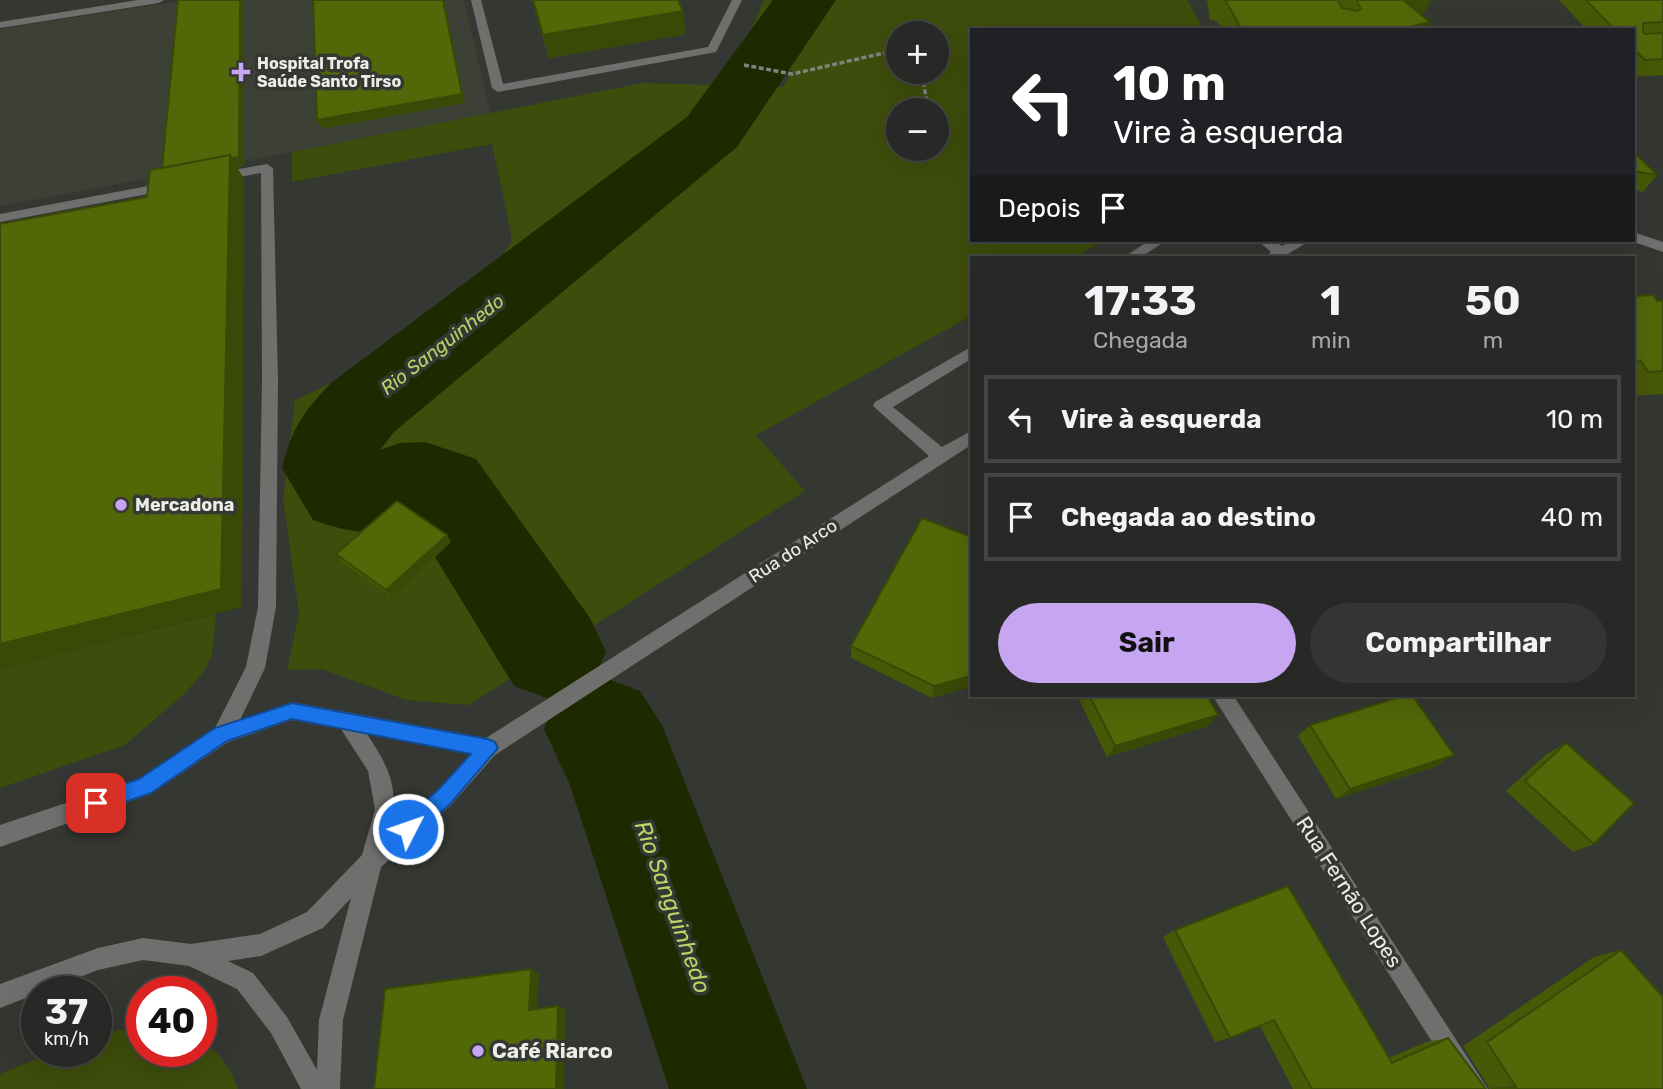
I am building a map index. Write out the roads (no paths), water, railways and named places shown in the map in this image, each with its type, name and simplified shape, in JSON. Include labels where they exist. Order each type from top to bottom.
[{"type":"street","points":[[0,25],[159,0]]},
{"type":"street","points":[[476,0],[498,88],[712,50],[737,0]]},
{"type":"street","points":[[0,218],[267,168],[270,380],[264,619],[255,668],[222,734]]},
{"type":"street","points":[[1635,238],[1663,247]]},
{"type":"street","points":[[1133,256],[1157,242]]},
{"type":"street","points":[[1277,255],[1300,242]]},
{"type":"street","points":[[941,456],[881,406],[970,353]]},
{"type":"street","name":"Rua do Arco","points":[[488,748],[970,438]]},
{"type":"street","name":"Rua Fernão Lopes","points":[[1223,697],[1476,1089]]},
{"type":"street","points":[[0,836],[144,787],[222,734],[292,711],[488,748]]},
{"type":"street","points":[[328,1089],[331,1020],[385,810],[378,768],[348,723]]},
{"type":"street","points":[[0,996],[99,959],[143,949],[191,955],[261,945],[315,920],[372,861],[445,797],[488,748]]},
{"type":"street","points":[[191,955],[245,981],[279,1025],[314,1089]]},
{"type":"waterway","name":"Rio Sanguinhedo","points":[[552,652],[442,486],[425,480],[400,481],[378,494],[347,493],[329,468],[336,437],[363,407],[712,132],[805,0]]},
{"type":"waterway","name":"Rio Sanguinhedo","points":[[600,729],[621,764],[738,1089]]},
{"type":"place","name":"Hospital Trofa Saúde Santo Tirso","points":[[241,72]]},
{"type":"place","name":"Mercadona","points":[[121,505]]},
{"type":"place","name":"Café Riarco","points":[[478,1051]]}]
